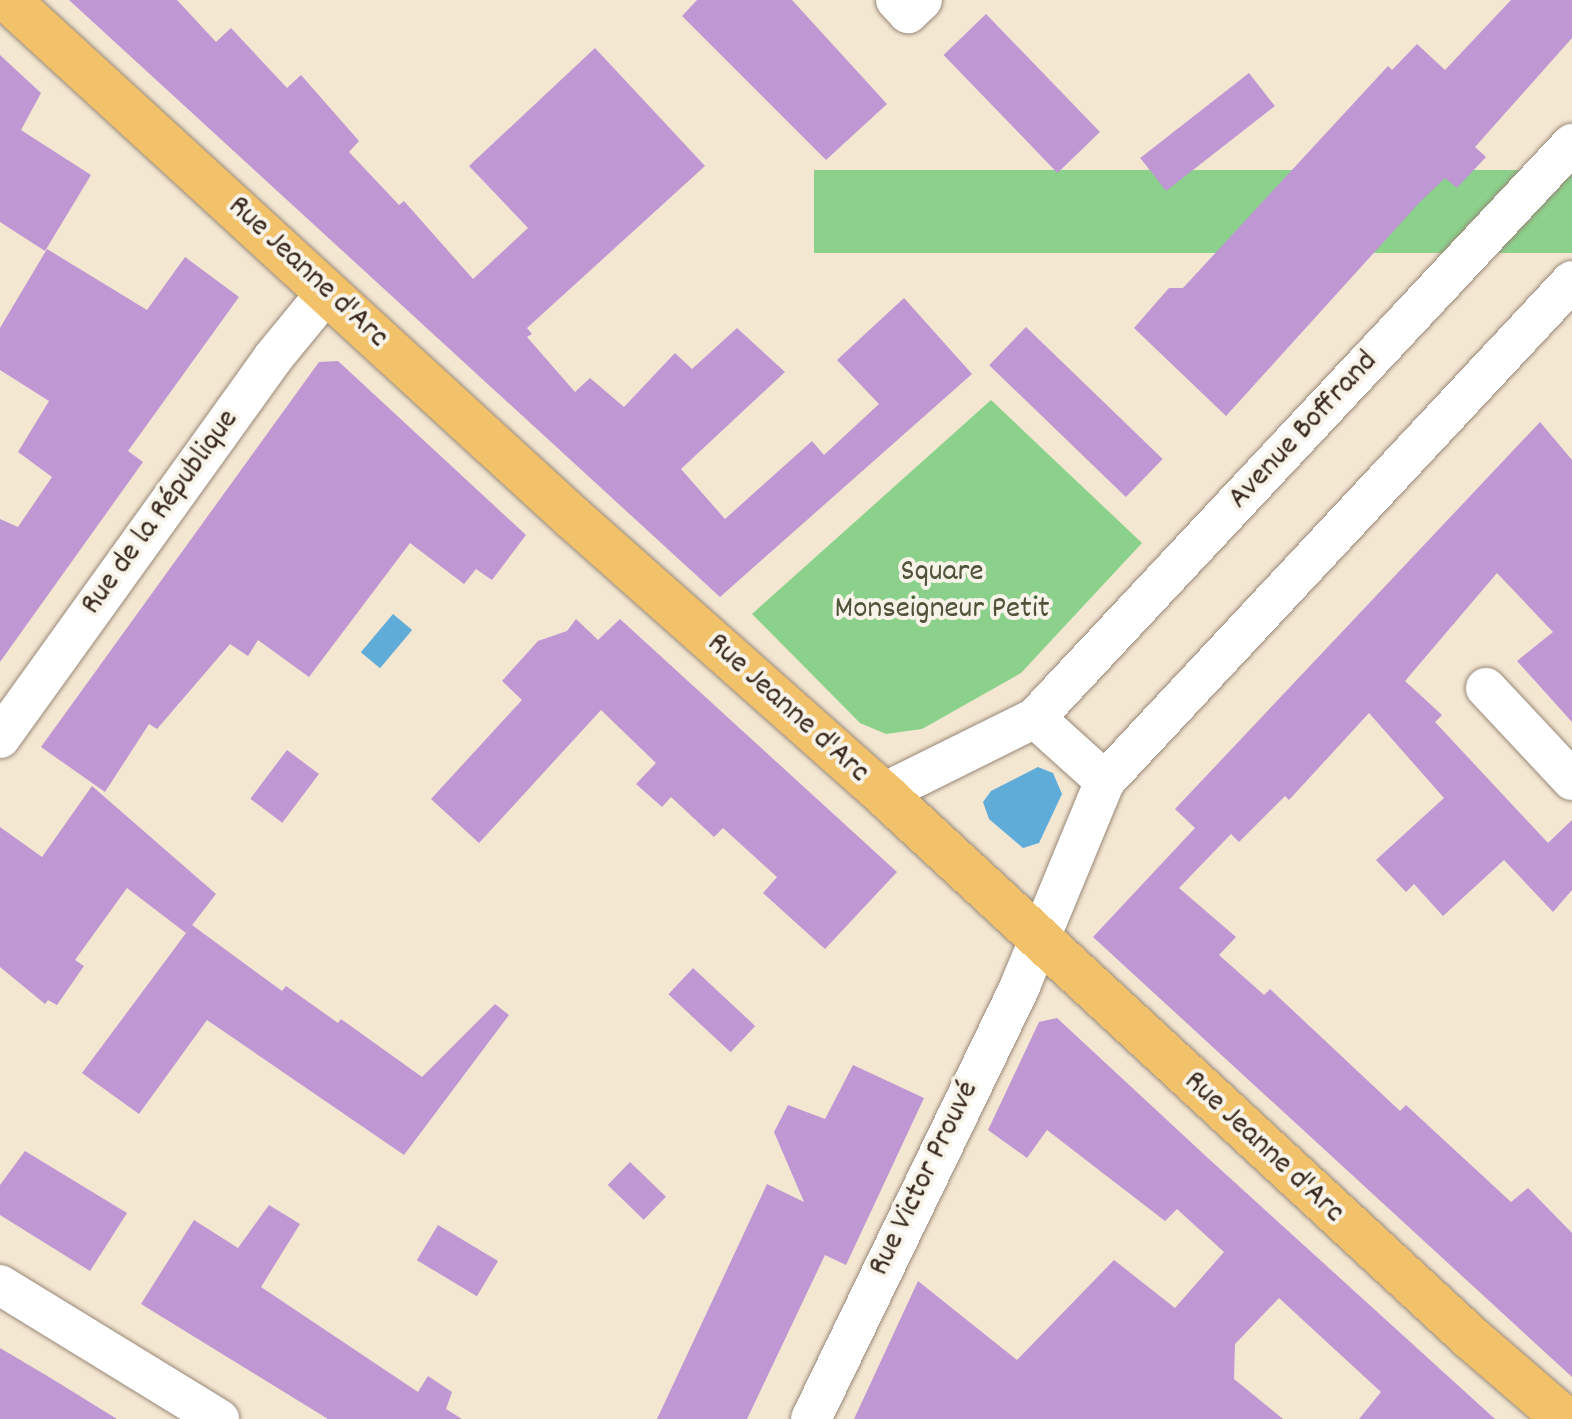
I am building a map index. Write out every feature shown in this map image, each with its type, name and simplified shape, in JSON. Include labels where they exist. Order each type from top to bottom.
[{"type":"main road","name":"Rue Jeanne d'Arc","points":[[8,0],[888,798],[1248,1135],[1565,1419]]},
{"type":"street","points":[[896,0],[908,13],[922,0]]},
{"type":"street","name":"Avenue Boffrand","points":[[888,798],[900,785],[1035,718],[1572,144]]},
{"type":"street","points":[[1040,939],[1105,781],[1572,281]]},
{"type":"street","name":"Rue de la République","points":[[0,738],[272,359],[327,292]]},
{"type":"street","points":[[1486,688],[1572,780]]},
{"type":"street","points":[[1035,718],[1105,781]]},
{"type":"street","name":"Rue Victor Prouvé","points":[[811,1419],[1040,939]]},
{"type":"street","points":[[0,1285],[219,1419]]},
{"type":"green space","points":[[814,170],[1572,170],[1572,253],[814,253]]},
{"type":"green space","name":"Square Monseigneur Petit","points":[[991,400],[1142,543],[1021,673],[922,729],[886,734],[860,723],[752,614]]},
{"type":"water","points":[[393,614],[412,630],[380,668],[361,652]]},
{"type":"water","points":[[1038,767],[1053,773],[1062,794],[1039,843],[1023,848],[989,819],[983,802],[991,791]]},
{"type":"building","points":[[69,0],[177,0],[216,42],[231,28],[287,88],[301,75],[359,141],[349,152],[399,205],[404,201],[473,279],[528,228],[469,166],[595,48],[705,166],[527,328],[532,334],[527,337],[575,392],[590,378],[624,407],[675,353],[692,369],[737,328],[785,372],[681,469],[725,519],[812,441],[824,455],[879,404],[837,360],[904,298],[972,374],[720,597]]},
{"type":"building","points":[[697,0],[792,0],[887,104],[826,160],[682,16]]},
{"type":"building","points":[[1511,0],[1572,0],[1572,38],[1475,147],[1486,157],[1457,188],[1445,178],[1419,203],[1226,416],[1134,328],[1169,288],[1183,288],[1388,66],[1392,70],[1417,44],[1445,70]]},
{"type":"building","points":[[986,14],[1100,132],[1057,173],[944,55]]},
{"type":"building","points":[[0,55],[41,93],[21,130],[91,175],[45,251],[0,222]]},
{"type":"building","points":[[1249,73],[1275,106],[1166,191],[1140,158]]},
{"type":"building","points":[[47,249],[147,310],[185,257],[239,297],[128,451],[143,462],[0,662],[0,519],[18,527],[52,477],[18,452],[49,401],[0,370],[0,328]]},
{"type":"building","points":[[1026,327],[1163,459],[1126,497],[989,365]]},
{"type":"building","points":[[338,361],[526,535],[492,580],[476,569],[464,584],[410,543],[309,677],[258,640],[248,656],[230,644],[157,729],[149,724],[105,792],[41,747],[319,362]]},
{"type":"building","points":[[1540,422],[1572,460],[1572,722],[1517,661],[1553,632],[1497,573],[1405,681],[1442,715],[1435,722],[1548,843],[1572,820],[1572,890],[1553,912],[1504,860],[1443,916],[1414,884],[1406,892],[1376,860],[1444,798],[1369,713],[1289,800],[1285,796],[1239,842],[1231,834],[1179,888],[1236,937],[1219,955],[1264,995],[1270,989],[1400,1111],[1406,1105],[1511,1202],[1528,1188],[1572,1233],[1572,1377],[1093,937],[1195,828],[1175,809]]},
{"type":"building","points":[[576,619],[598,640],[620,619],[897,872],[825,949],[763,893],[777,877],[723,828],[714,837],[671,797],[662,807],[636,784],[656,763],[601,710],[479,843],[431,799],[522,700],[502,681],[538,641],[567,631]]},
{"type":"building","points":[[287,750],[319,774],[282,823],[250,799]]},
{"type":"building","points":[[92,786],[216,894],[186,933],[127,888],[75,960],[84,966],[57,1005],[48,1000],[45,1004],[0,967],[0,827],[42,857]]},
{"type":"building","points":[[192,925],[282,991],[286,986],[338,1023],[341,1019],[422,1077],[495,1004],[509,1015],[404,1155],[207,1020],[139,1114],[82,1073]]},
{"type":"building","points":[[693,968],[755,1026],[731,1052],[668,994]]},
{"type":"building","points":[[1057,1018],[1495,1419],[1359,1419],[1381,1392],[1279,1298],[1235,1344],[1234,1379],[1283,1419],[854,1419],[918,1281],[1017,1360],[1114,1260],[1175,1308],[1224,1252],[1177,1209],[1165,1221],[1047,1130],[1027,1158],[988,1130],[1039,1022]]},
{"type":"building","points":[[853,1065],[924,1098],[846,1265],[825,1255],[747,1419],[657,1419],[767,1184],[804,1202],[774,1132],[788,1105],[825,1119]]},
{"type":"building","points":[[25,1151],[127,1213],[90,1271],[0,1215],[0,1185]]},
{"type":"building","points":[[630,1162],[666,1197],[644,1220],[608,1185]]},
{"type":"building","points":[[269,1205],[300,1224],[261,1287],[418,1392],[428,1376],[452,1392],[446,1409],[462,1419],[328,1419],[141,1304],[194,1220],[238,1248]]},
{"type":"building","points":[[438,1225],[498,1261],[477,1296],[417,1260]]},
{"type":"building","points":[[0,1348],[49,1377],[117,1419],[0,1419]]}]
